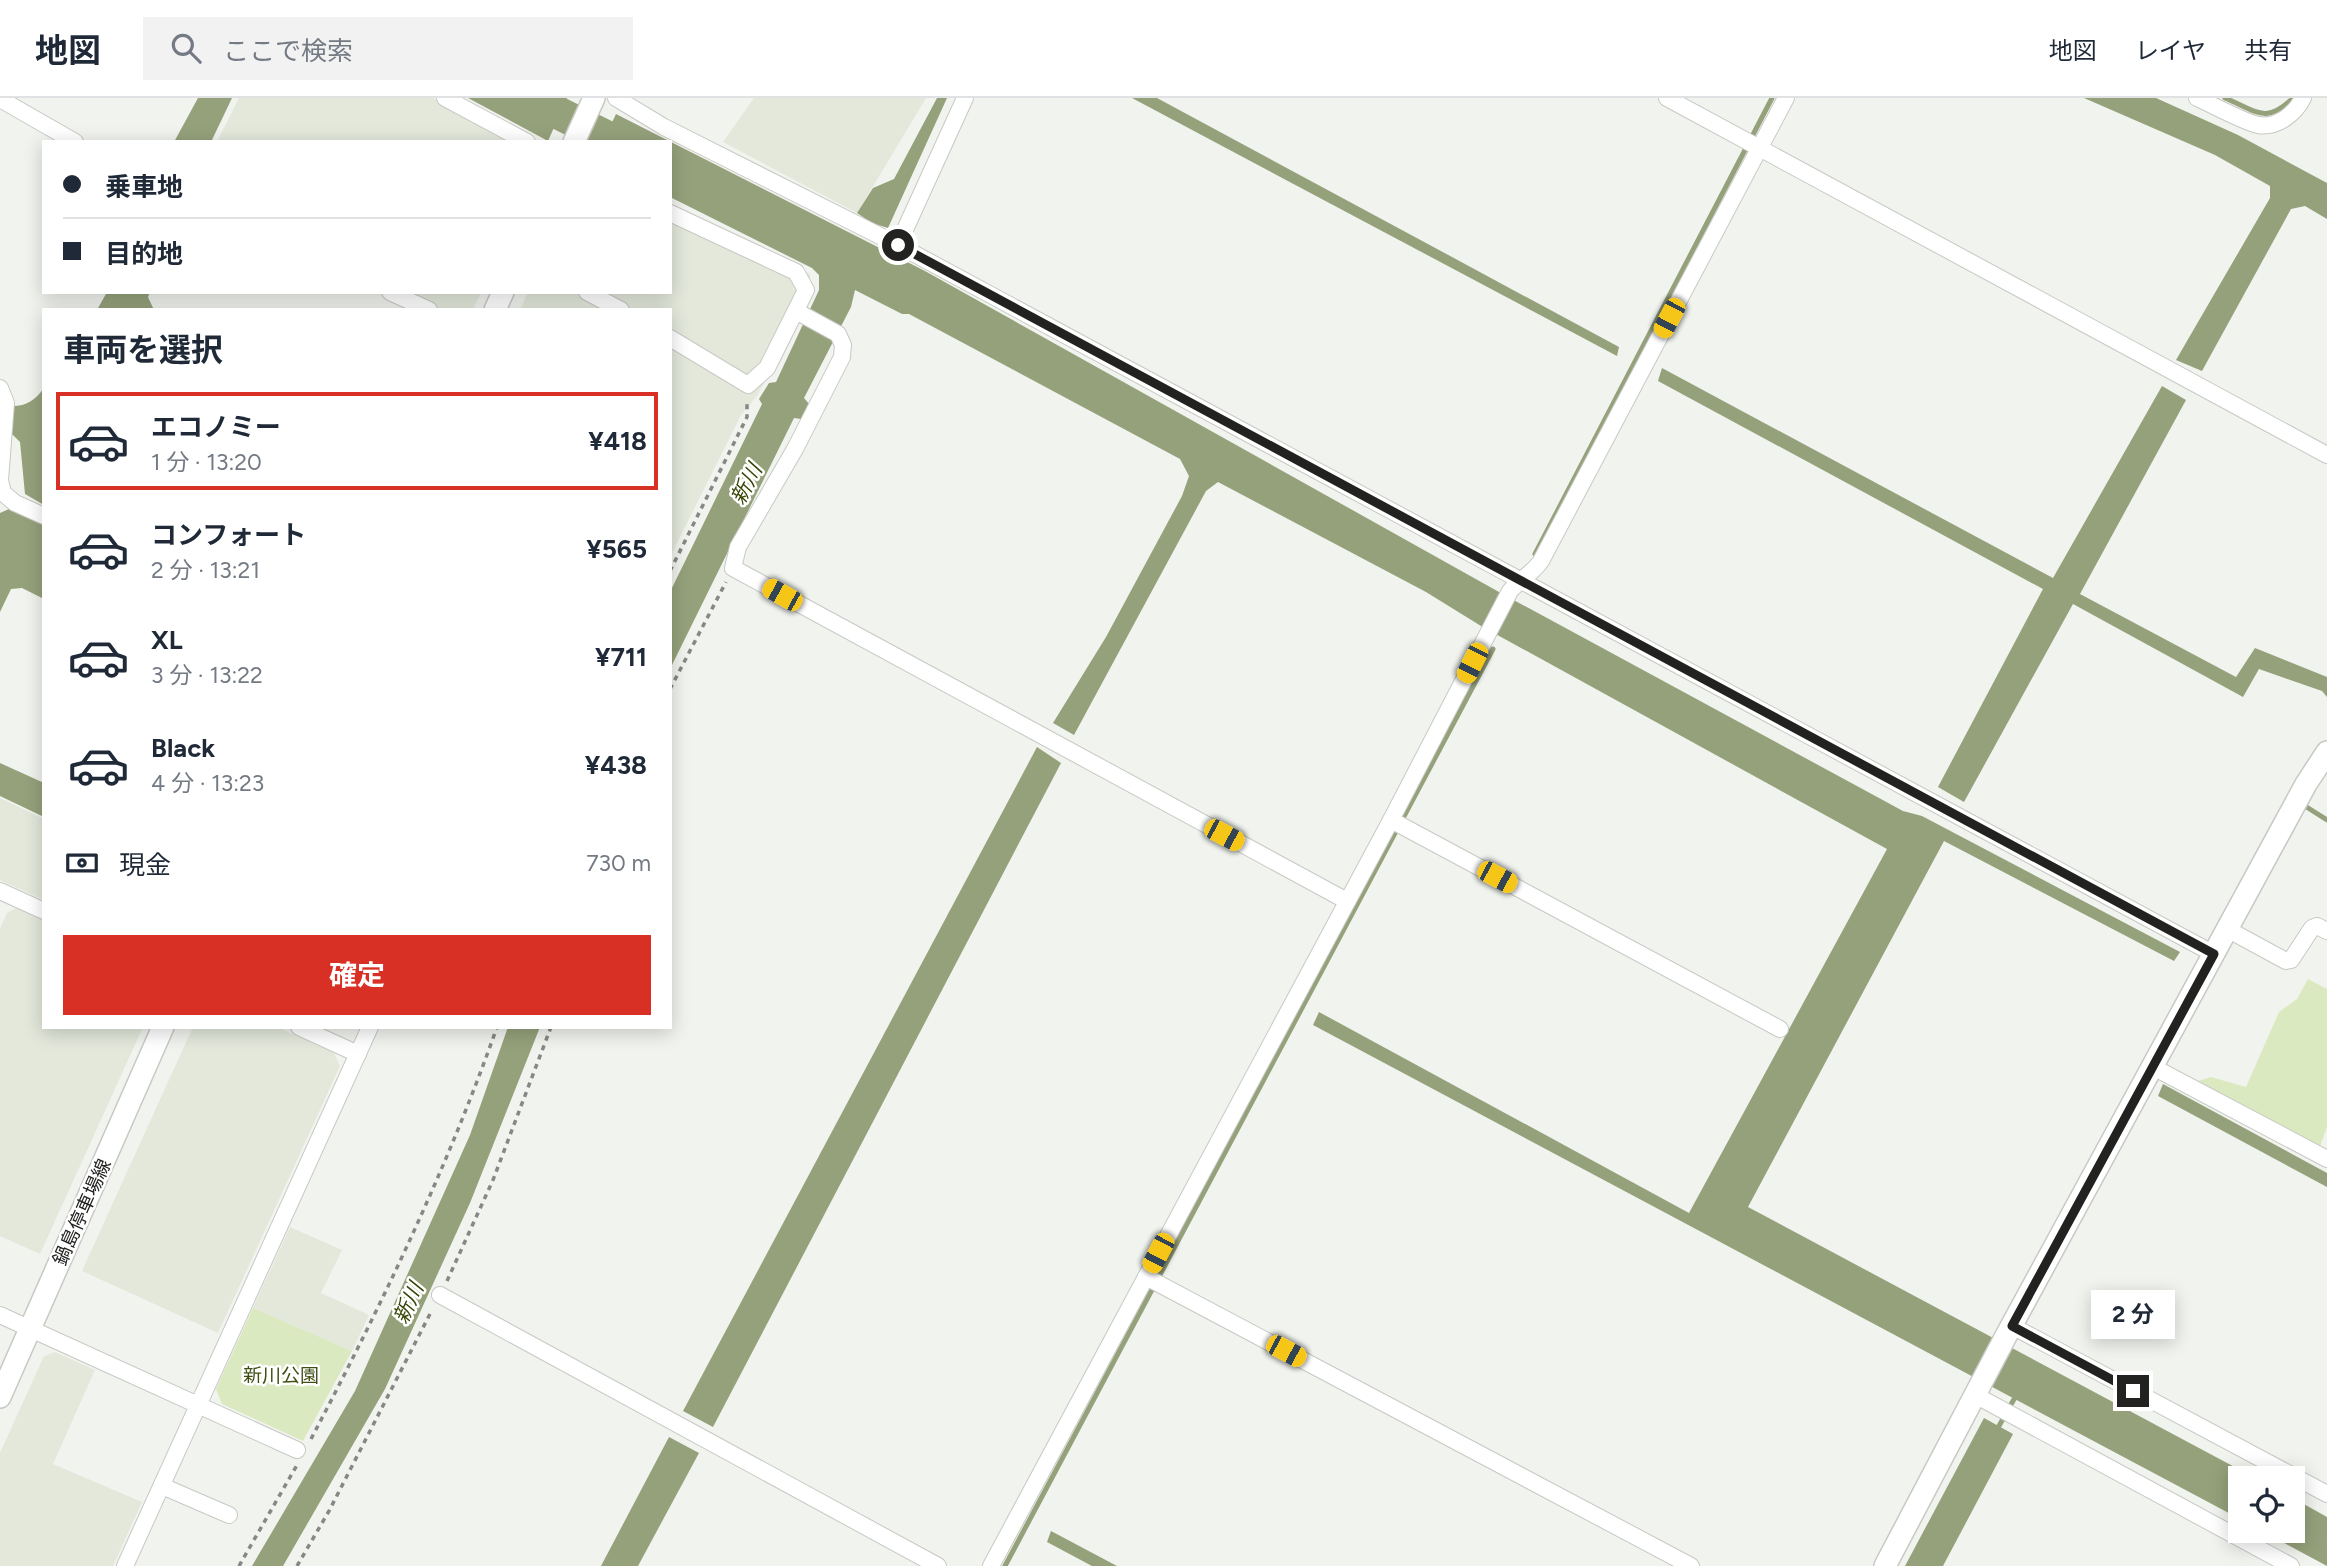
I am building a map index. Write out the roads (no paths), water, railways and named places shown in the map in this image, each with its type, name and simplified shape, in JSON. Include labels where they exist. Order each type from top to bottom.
[{"type":"street","points":[[445,98],[523,140]]},
{"type":"street","points":[[575,140],[594,98]]},
{"type":"street","points":[[616,98],[664,127],[898,245],[1515,586],[2214,954]]},
{"type":"street","points":[[898,245],[965,98]]},
{"type":"street","points":[[1667,98],[2327,456]]},
{"type":"street","points":[[990,1566],[1347,901],[1397,823],[1483,641],[1515,586],[1533,572],[1541,561],[1786,98]]},
{"type":"street","points":[[2196,98],[2259,125],[2281,121],[2297,109],[2302,98]]},
{"type":"street","points":[[0,100],[71,140]]},
{"type":"street","points":[[672,214],[796,272],[806,290],[799,313],[767,368],[748,385],[672,339]]},
{"type":"street","points":[[394,294],[425,308]]},
{"type":"street","points":[[591,294],[617,308]]},
{"type":"street","points":[[799,313],[838,334],[843,345],[842,357],[795,449],[738,547],[733,568],[1347,901]]},
{"type":"street","points":[[3,395],[3,494],[15,503],[42,515]]},
{"type":"street","points":[[1885,1566],[2227,929],[2306,784],[2327,752]]},
{"type":"street","points":[[1397,823],[1780,1029]]},
{"type":"street","points":[[2,896],[42,910]]},
{"type":"street","points":[[2227,929],[2286,961],[2291,960],[2312,928],[2317,926],[2327,931]]},
{"type":"street","name":"鍋島停車場線","points":[[0,1397],[162,1029]]},
{"type":"street","points":[[303,1029],[358,1054]]},
{"type":"street","points":[[125,1566],[369,1029]]},
{"type":"street","points":[[2153,1067],[2327,1159]]},
{"type":"street","points":[[1146,1277],[1691,1566]]},
{"type":"street","points":[[440,1295],[938,1566]]},
{"type":"street","points":[[0,1315],[301,1452]]},
{"type":"street","points":[[2010,1330],[2327,1494]]},
{"type":"street","points":[[1978,1390],[2006,1412],[2291,1566]]},
{"type":"street","points":[[162,1486],[229,1515]]},
{"type":"water","points":[[198,98],[232,98],[212,140],[175,140]]},
{"type":"water","points":[[468,98],[567,98],[546,140]]},
{"type":"water","points":[[937,98],[947,98],[888,228],[872,223],[857,213],[873,188],[894,179]]},
{"type":"water","points":[[1132,98],[1157,98],[1619,347],[1617,356]]},
{"type":"water","points":[[2084,98],[2156,98],[2238,135],[2327,183],[2327,219],[2305,206],[2291,209],[2202,371],[2176,360],[2270,198],[2270,186],[2215,155]]},
{"type":"water","points":[[616,114],[667,140],[604,140]]},
{"type":"water","name":"新川","points":[[672,142],[925,271],[1499,592],[1903,811],[1922,816],[2180,952],[2174,961],[1944,841],[1748,1207],[2233,1466],[2228,1466],[2228,1513],[1313,1025],[1319,1012],[1689,1213],[1887,849],[1481,626],[1426,592],[1218,482],[1206,491],[1074,735],[1053,723],[1106,637],[1182,496],[1189,476],[1180,459],[909,314],[902,314],[855,290],[851,307],[804,398],[809,404],[801,419],[794,418],[672,665],[672,588],[762,404],[759,399],[769,383],[776,382],[819,290],[819,275],[812,268],[672,198]]},
{"type":"water","points":[[106,294],[149,294],[153,308],[98,308]]},
{"type":"water","points":[[1662,368],[2053,578],[2162,386],[2186,400],[2080,594],[2236,677],[2255,648],[2327,677],[2327,697],[2322,691],[2259,669],[2243,697],[2073,604],[1964,802],[1938,787],[2043,589],[1658,381]]},
{"type":"water","points":[[42,390],[42,504],[25,494],[20,442],[9,431],[12,406],[30,402]]},
{"type":"water","points":[[9,509],[42,524],[42,598],[22,588],[11,589],[0,612],[0,513]]},
{"type":"water","points":[[1037,747],[1061,763],[713,1427],[683,1411]]},
{"type":"water","points":[[0,763],[42,782],[42,816],[0,796]]},
{"type":"water","name":"新川","points":[[507,1029],[539,1029],[470,1203],[385,1389],[283,1566],[252,1566],[355,1391],[470,1135]]},
{"type":"water","points":[[2163,1084],[2327,1173],[2327,1187],[2158,1096]]},
{"type":"water","points":[[1984,1418],[2013,1434],[1943,1566],[1905,1566]]},
{"type":"water","points":[[669,1437],[699,1453],[638,1566],[601,1566]]},
{"type":"water","points":[[2305,1505],[2327,1517],[2327,1566],[2284,1543],[2305,1543]]},
{"type":"water","points":[[1051,1531],[1117,1566],[1092,1566],[1047,1542]]},
{"type":"waterway","points":[[528,98],[613,140]]},
{"type":"waterway","points":[[1535,554],[1772,98]]},
{"type":"waterway","points":[[2225,98],[2260,113],[2275,111],[2293,98]]},
{"type":"waterway","points":[[1005,1566],[1493,649]]},
{"type":"waterway","points":[[2305,806],[2327,820]]},
{"type":"waterway","points":[[1999,1426],[2018,1392]]},
{"type":"park label","name":"新川公園","points":[[281,1375]]}]
